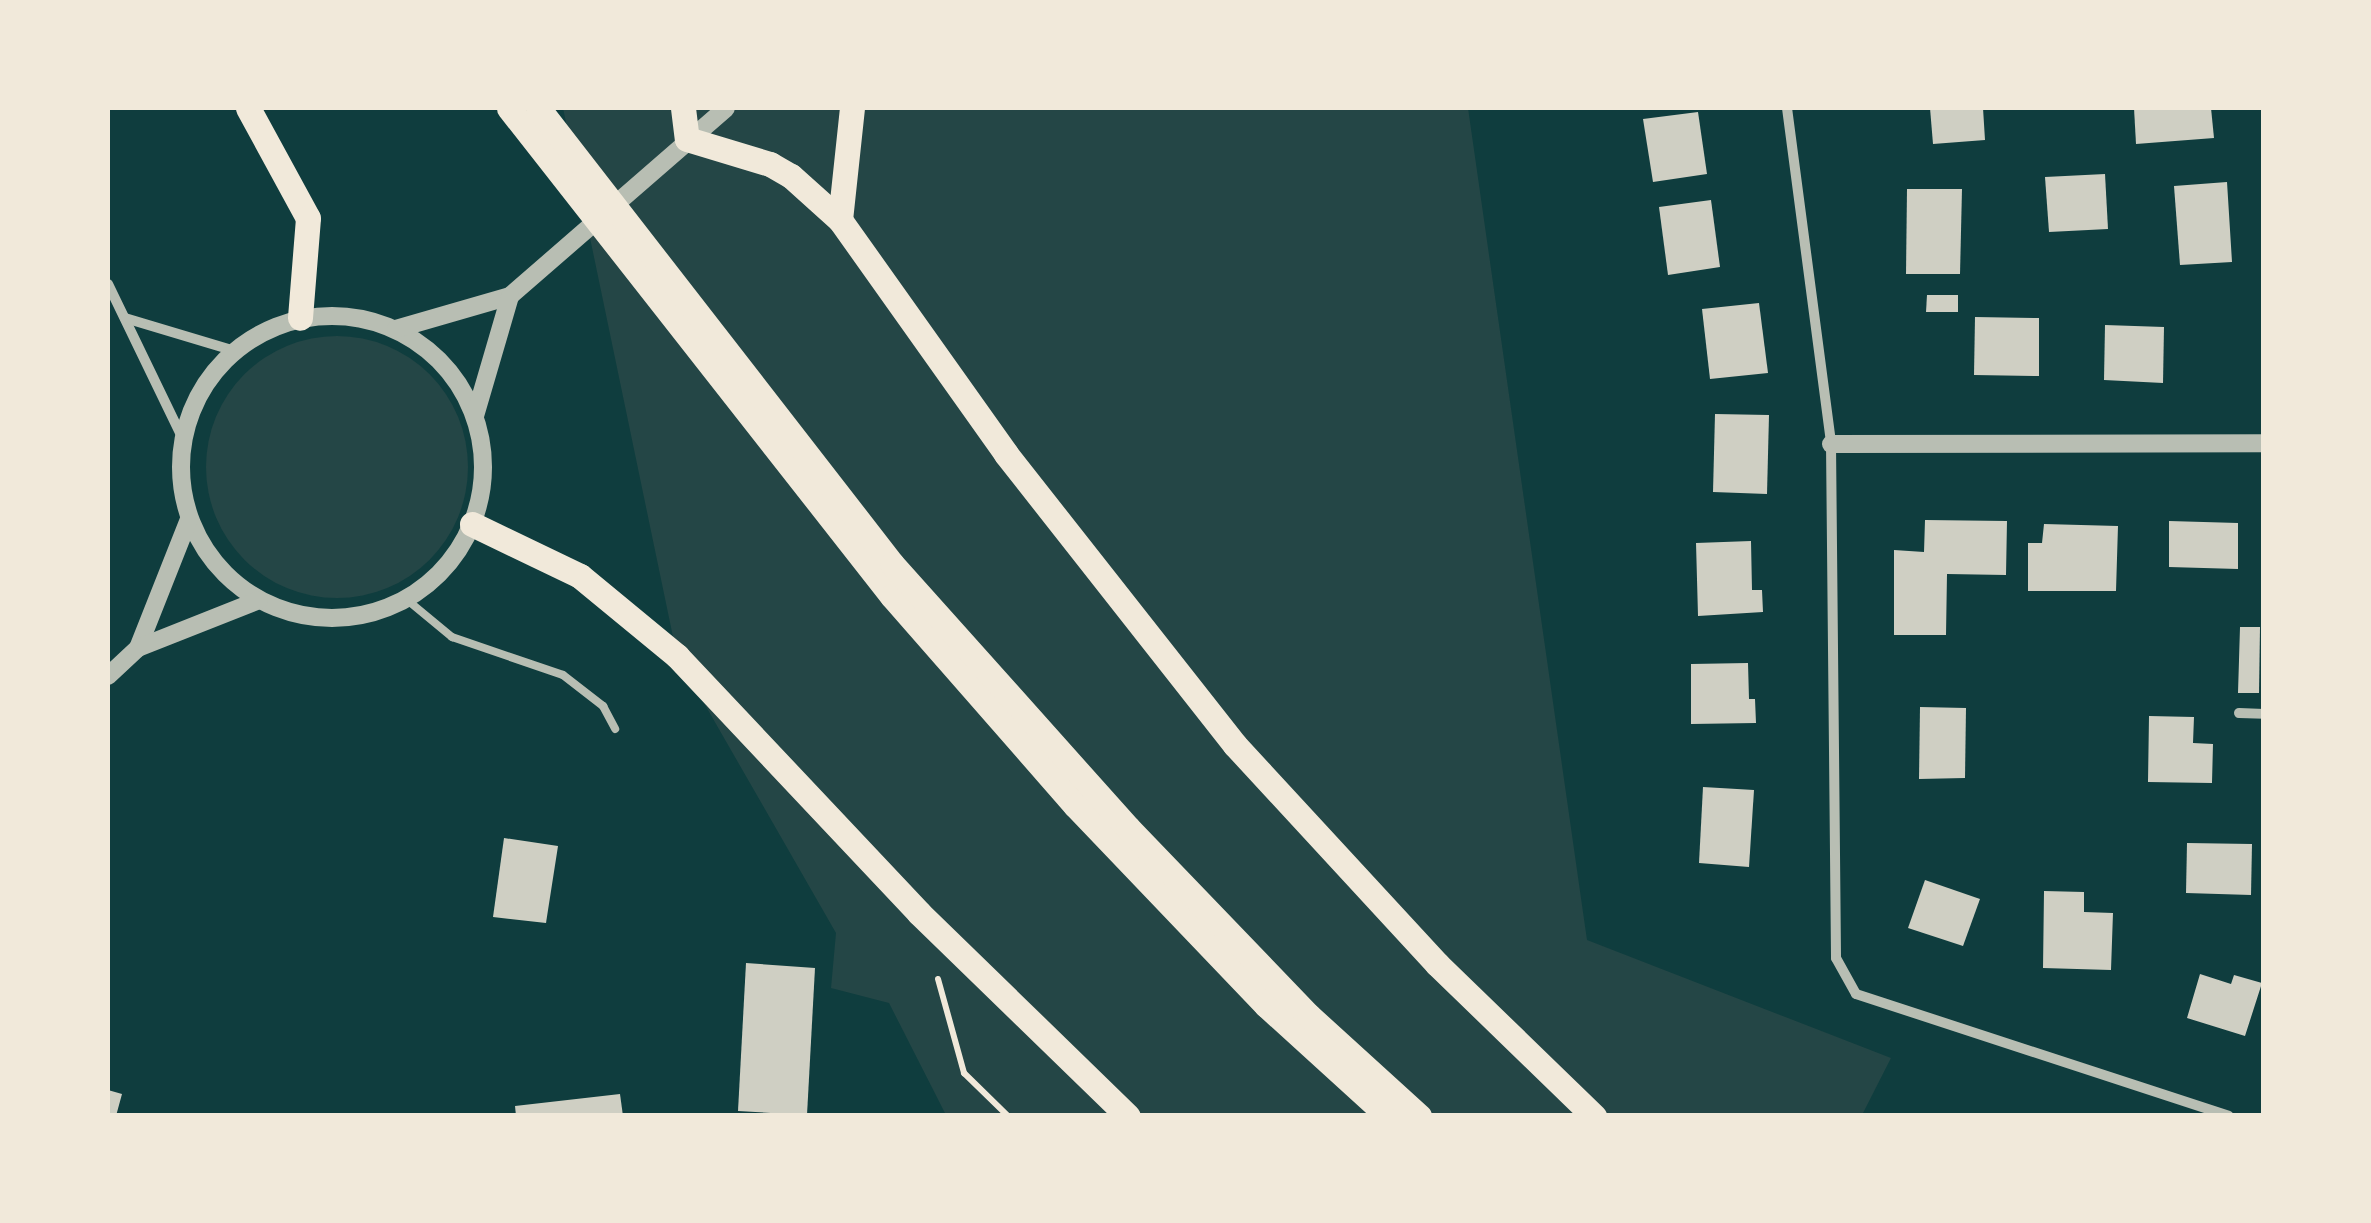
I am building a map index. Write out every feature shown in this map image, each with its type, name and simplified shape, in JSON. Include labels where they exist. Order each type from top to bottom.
[{"type":"main road","points":[[248,108],[308,218],[300,318]]},
{"type":"main road","points":[[683,108],[687,139],[770,164],[791,176],[840,220],[1006,454],[1234,746],[1437,964],[1594,1116]]},
{"type":"main road","points":[[840,220],[852,108]]},
{"type":"main road","points":[[522,112],[687,321],[892,596],[1076,805],[1266,1004],[1388,1116]]},
{"type":"main road","points":[[687,321],[892,564],[1128,828],[1309,1016],[1419,1116]]},
{"type":"main road","points":[[472,524],[580,576],[677,656],[919,913],[1128,1116]]},
{"type":"street","points":[[396,330],[510,296],[726,108]]},
{"type":"street","points":[[1787,108],[1832,444],[1836,958],[1856,994],[2230,1116]]},
{"type":"street","points":[[108,284],[183,439]]},
{"type":"street","points":[[475,416],[510,296]]},
{"type":"street","points":[[349,316],[396,330],[430,351],[456,380],[475,416],[483,452],[482,488],[472,524],[445,568],[406,599],[358,616],[324,617],[307,617],[259,600],[217,565],[189,519],[181,477],[183,439],[198,394],[236,351],[260,333],[300,318],[349,316]]},
{"type":"street","points":[[125,318],[236,351]]},
{"type":"street","points":[[1832,444],[2264,443]]},
{"type":"street","points":[[138,648],[189,519]]},
{"type":"street","points":[[108,676],[138,648],[259,600]]},
{"type":"street","points":[[2239,714],[2264,714]]},
{"type":"lane","points":[[406,599],[452,637],[563,675],[603,706],[615,729]]},
{"type":"path","points":[[919,913],[964,1072],[1008,1116]]},
{"type":"shaded area","points":[[563,108],[1468,108],[1587,940],[1891,1058],[1862,1115],[946,1115],[889,1003],[831,988],[836,933],[677,656]]},
{"type":"shaded area","points":[[337,336],[387,346],[430,374],[458,417],[468,467],[458,517],[430,560],[387,588],[337,598],[287,588],[244,560],[216,517],[206,467],[216,417],[244,374],[287,346]]},
{"type":"building","points":[[1930,108],[1983,108],[1985,140],[1933,144]]},
{"type":"building","points":[[2134,108],[2211,108],[2214,138],[2136,144]]},
{"type":"building","points":[[1698,112],[1707,174],[1653,182],[1643,119]]},
{"type":"building","points":[[2105,174],[2108,229],[2049,232],[2045,177]]},
{"type":"building","points":[[2227,182],[2232,262],[2180,265],[2174,186]]},
{"type":"building","points":[[1907,189],[1962,189],[1960,274],[1906,274]]},
{"type":"building","points":[[1711,200],[1720,267],[1668,275],[1659,207]]},
{"type":"building","points":[[1927,295],[1958,295],[1958,312],[1926,312]]},
{"type":"building","points":[[1759,303],[1768,373],[1710,379],[1702,309]]},
{"type":"building","points":[[1975,317],[2039,318],[2039,376],[1974,375]]},
{"type":"building","points":[[2105,325],[2164,327],[2163,383],[2104,380]]},
{"type":"building","points":[[1715,414],[1769,415],[1767,494],[1713,492]]},
{"type":"building","points":[[1925,520],[2007,521],[2006,575],[1947,574],[1946,635],[1894,635],[1894,550],[1924,552]]},
{"type":"building","points":[[2169,521],[2238,523],[2238,569],[2169,567]]},
{"type":"building","points":[[2044,524],[2118,526],[2116,591],[2028,591],[2028,543],[2042,543]]},
{"type":"building","points":[[1751,541],[1752,590],[1762,590],[1763,612],[1698,616],[1696,543]]},
{"type":"building","points":[[2240,627],[2260,627],[2259,693],[2238,693]]},
{"type":"building","points":[[1748,663],[1749,699],[1755,699],[1756,723],[1691,724],[1691,664]]},
{"type":"building","points":[[1920,707],[1966,708],[1965,778],[1919,779]]},
{"type":"building","points":[[2149,716],[2194,717],[2193,743],[2213,744],[2212,783],[2148,782]]},
{"type":"building","points":[[1703,787],[1754,790],[1749,867],[1699,863]]},
{"type":"building","points":[[504,838],[558,846],[546,923],[493,917]]},
{"type":"building","points":[[2187,843],[2252,844],[2251,895],[2186,893]]},
{"type":"building","points":[[1925,880],[1980,899],[1963,946],[1908,928]]},
{"type":"building","points":[[2044,891],[2084,892],[2084,912],[2113,913],[2111,970],[2043,968]]},
{"type":"building","points":[[746,963],[815,968],[807,1115],[738,1111]]},
{"type":"building","points":[[2200,974],[2231,984],[2234,975],[2262,983],[2245,1036],[2187,1018]]},
{"type":"building","points":[[108,1090],[122,1094],[116,1116],[108,1116]]},
{"type":"building","points":[[620,1094],[623,1116],[516,1116],[515,1106]]}]
